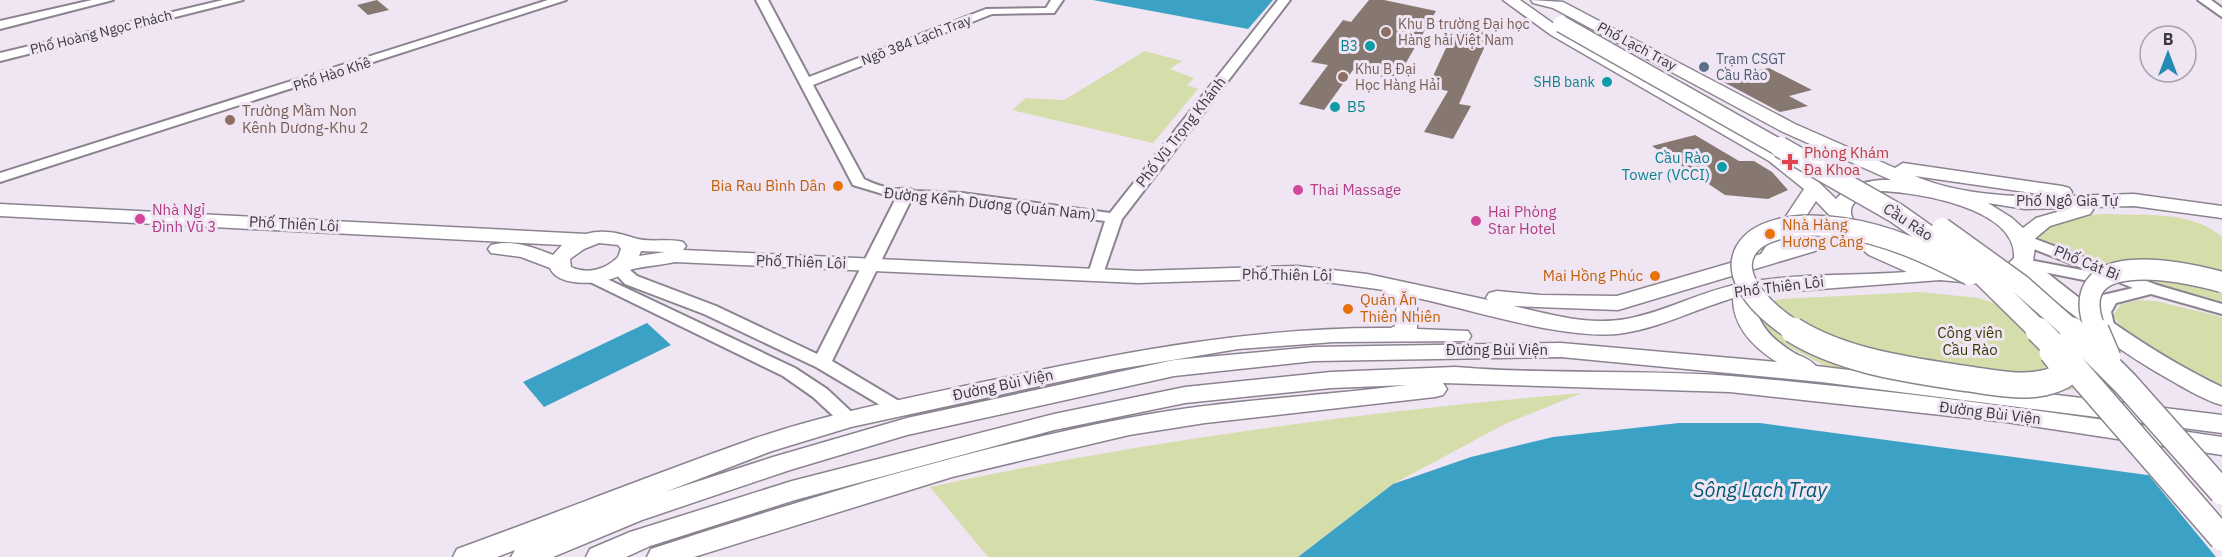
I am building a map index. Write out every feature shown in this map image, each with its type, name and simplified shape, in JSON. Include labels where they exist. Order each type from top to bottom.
[{"type":"main road","name":"Cầu Rào","points":[[1539,0],[1544,7],[1566,23],[1896,213],[1952,251],[1997,290],[2064,356],[2222,538]]},
{"type":"main road","name":"Phố Lạch Tray","points":[[1539,0],[1558,5],[1789,128],[1928,189]]},
{"type":"main road","name":"Cầu Rào","points":[[1514,2],[1566,23],[1854,177],[1969,244],[2029,289],[2112,367],[2222,492]]},
{"type":"main road","name":"Phố Lạch Tray","points":[[1514,2],[1556,32],[1775,157],[1797,172],[1841,217],[1852,233],[1868,246],[1889,257],[1946,275]]},
{"type":"main road","points":[[1775,157],[1794,161],[1816,160],[1825,155],[1827,144]]},
{"type":"main road","points":[[1871,165],[2134,200]]},
{"type":"main road","name":"Phố Thiên Lôi","points":[[1098,269],[1252,260],[1326,262],[1364,266],[1484,296],[1539,302],[1618,303],[1767,261],[1808,247],[1841,217],[1840,206],[1846,196],[1859,189],[1890,185],[1928,189]]},
{"type":"main road","points":[[1767,261],[1814,189]]},
{"type":"main road","points":[[1928,189],[1985,209],[2007,224],[2022,239],[2027,252],[2024,264],[2013,272],[1997,277],[1946,275]]},
{"type":"main road","name":"Phố Ngô Gia Tự","points":[[1928,189],[2025,203],[2134,200],[2222,212]]},
{"type":"main road","name":"Phố Ngô Gia Tự","points":[[2022,239],[2032,229],[2054,218],[2134,200]]},
{"type":"main road","name":"Phố Thiên Lôi","points":[[0,210],[587,240],[616,238],[628,244],[680,252],[1098,269],[1192,277],[1297,272],[1367,280],[1567,325],[1630,326],[1684,306],[1743,289],[1816,281],[1913,279],[1946,275]]},
{"type":"main road","name":"Phố Thiên Lôi","points":[[0,220],[211,230],[524,251],[559,264],[568,274],[590,276],[620,266],[680,252]]},
{"type":"main road","points":[[1946,275],[1990,294],[2052,351],[2064,369],[2063,376],[2042,384],[2006,383],[1879,364],[1822,345],[1773,315],[1752,294],[1740,265],[1745,248],[1762,236],[1787,228],[1831,227],[1900,244],[1997,290]]},
{"type":"main road","points":[[559,264],[567,250],[587,240]]},
{"type":"main road","points":[[620,266],[630,254],[628,244]]},
{"type":"main road","points":[[2024,264],[2112,334],[2163,368],[2222,397]]},
{"type":"main road","points":[[2112,367],[2090,312],[2089,296],[2097,282],[2109,275],[2137,269],[2173,271],[2222,282]]},
{"type":"main road","points":[[1392,287],[1408,300],[1407,330],[1395,335]]},
{"type":"main road","points":[[1743,289],[1745,313],[1763,340],[1796,364],[1821,374]]},
{"type":"main road","points":[[1508,345],[1567,325],[1618,303]]},
{"type":"main road","points":[[1504,379],[1562,350],[1630,326]]},
{"type":"main road","name":"Đường Bùi Viện","points":[[467,557],[763,445],[849,419],[1113,362],[1238,342],[1334,335],[1395,335],[1821,374],[2222,424]]},
{"type":"main road","name":"Đường Bùi Viện","points":[[525,557],[633,513],[782,463],[907,427],[1044,395],[1174,368],[1302,355],[1508,345]]},
{"type":"main road","name":"Đường Bùi Viện","points":[[600,557],[640,539],[1030,446],[1131,426],[1224,411],[1415,392],[1504,379],[1730,384],[2006,414],[2222,446]]},
{"type":"main road","name":"Đường Bùi Viện","points":[[662,557],[800,500]]},
{"type":"street","points":[[0,25],[107,0]]},
{"type":"street","name":"Phố Hoàng Ngọc Phách","points":[[0,57],[237,0]]},
{"type":"street","name":"Phố Hào Khê","points":[[0,178],[560,0]]},
{"type":"street","name":"Đường Kênh Dương (Quán Nam)","points":[[762,0],[858,182],[885,194],[907,192],[1114,219]]},
{"type":"street","name":"Ngõ 384 Lạch Tray","points":[[806,83],[990,11],[1050,11],[1057,0]]},
{"type":"street","name":"Phố Vũ Trọng Khánh","points":[[1098,269],[1114,219],[1284,0]]},
{"type":"street","points":[[2204,0],[2222,13]]},
{"type":"street","points":[[822,363],[871,259],[907,192]]},
{"type":"street","name":"Phố Cát Bi","points":[[2022,239],[2151,289]]},
{"type":"street","name":"Phố Cát Bi","points":[[2024,264],[2151,289],[2222,309]]},
{"type":"street","points":[[620,266],[631,280],[710,310],[822,363],[897,409]]},
{"type":"street","points":[[590,276],[789,372],[820,393],[849,419]]},
{"type":"street","points":[[2112,334],[2102,312],[2109,299],[2151,289]]},
{"type":"green space","points":[[1145,51],[1182,61],[1170,69],[1194,78],[1187,85],[1198,89],[1153,143],[1012,110],[1026,98],[1064,100]]},
{"type":"green space","points":[[2107,214],[2182,218],[2210,228],[2222,237],[2222,303],[2132,278],[2048,245],[2035,235],[2058,220]]},
{"type":"green space","name":"Công viên Cầu Rào","points":[[1920,292],[1979,298],[2011,309],[2081,379],[2075,389],[2038,394],[1829,368],[1780,342],[1767,330],[1761,314],[1769,302],[1782,299]]},
{"type":"green space","points":[[2139,300],[2156,301],[2222,317],[2222,387],[2162,358],[2121,327],[2113,315],[2121,304]]},
{"type":"green space","points":[[1582,393],[1505,424],[1393,484],[1298,557],[988,557],[930,487],[1092,455],[1255,430],[1418,409]]},
{"type":"water","points":[[1093,0],[1273,0],[1248,29]]},
{"type":"water","points":[[647,323],[671,345],[544,407],[523,382]]},
{"type":"water","name":"Sông Lạch Tray","points":[[1679,423],[1760,423],[2222,485],[2222,557],[1298,557],[1393,484],[1471,457],[1553,437]]},
{"type":"pier","points":[[2147,473],[2222,482],[2222,557],[2216,557]]},
{"type":"building","points":[[377,0],[389,10],[368,15],[357,5]]},
{"type":"building","points":[[1369,0],[1384,0],[1436,11],[1396,80],[1353,70],[1324,110],[1299,104],[1328,65],[1311,62],[1343,20],[1351,22]]},
{"type":"building","points":[[1458,22],[1493,28],[1459,104],[1471,106],[1453,139],[1424,132],[1448,91],[1428,87]]},
{"type":"building","points":[[1769,68],[1812,90],[1789,96],[1808,106],[1780,112],[1716,78]]},
{"type":"building","name":"Cầu Rào Tower (VCCI)","points":[[1695,135],[1739,161],[1754,161],[1772,172],[1788,190],[1768,199],[1725,195],[1652,146]]},
{"type":"place","name":"Khu B trường Đại học Hàng hải Việt Nam","points":[[1386,32]]},
{"type":"place","name":"B3","points":[[1370,46]]},
{"type":"place","name":"Trạm CSGT Cầu Rào","points":[[1704,67]]},
{"type":"place","name":"Khu B Đại Học Hàng Hải","points":[[1343,77]]},
{"type":"place","name":"SHB bank","points":[[1607,82]]},
{"type":"place","name":"B5","points":[[1335,107]]},
{"type":"place","name":"Trường Mầm Non Kênh Dương-Khu 2","points":[[230,120]]},
{"type":"place","name":"Phòng Khám Đa Khoa","points":[[1790,162]]},
{"type":"place","name":"Cầu Rào Tower (VCCI)","points":[[1722,167]]},
{"type":"place","name":"Bia Rau Bình Dân","points":[[838,186]]},
{"type":"place","name":"Thai Massage","points":[[1298,190]]},
{"type":"place","name":"Nhà Ngỉ Đình Vũ 3","points":[[140,219]]},
{"type":"place","name":"Hai Phòng Star Hotel","points":[[1476,221]]},
{"type":"place","name":"Nhà Hàng Hương Cảng","points":[[1770,234]]},
{"type":"place","name":"Mai Hồng Phúc","points":[[1655,276]]},
{"type":"place","name":"Quán Ăn Thiên Nhiên","points":[[1348,309]]}]
